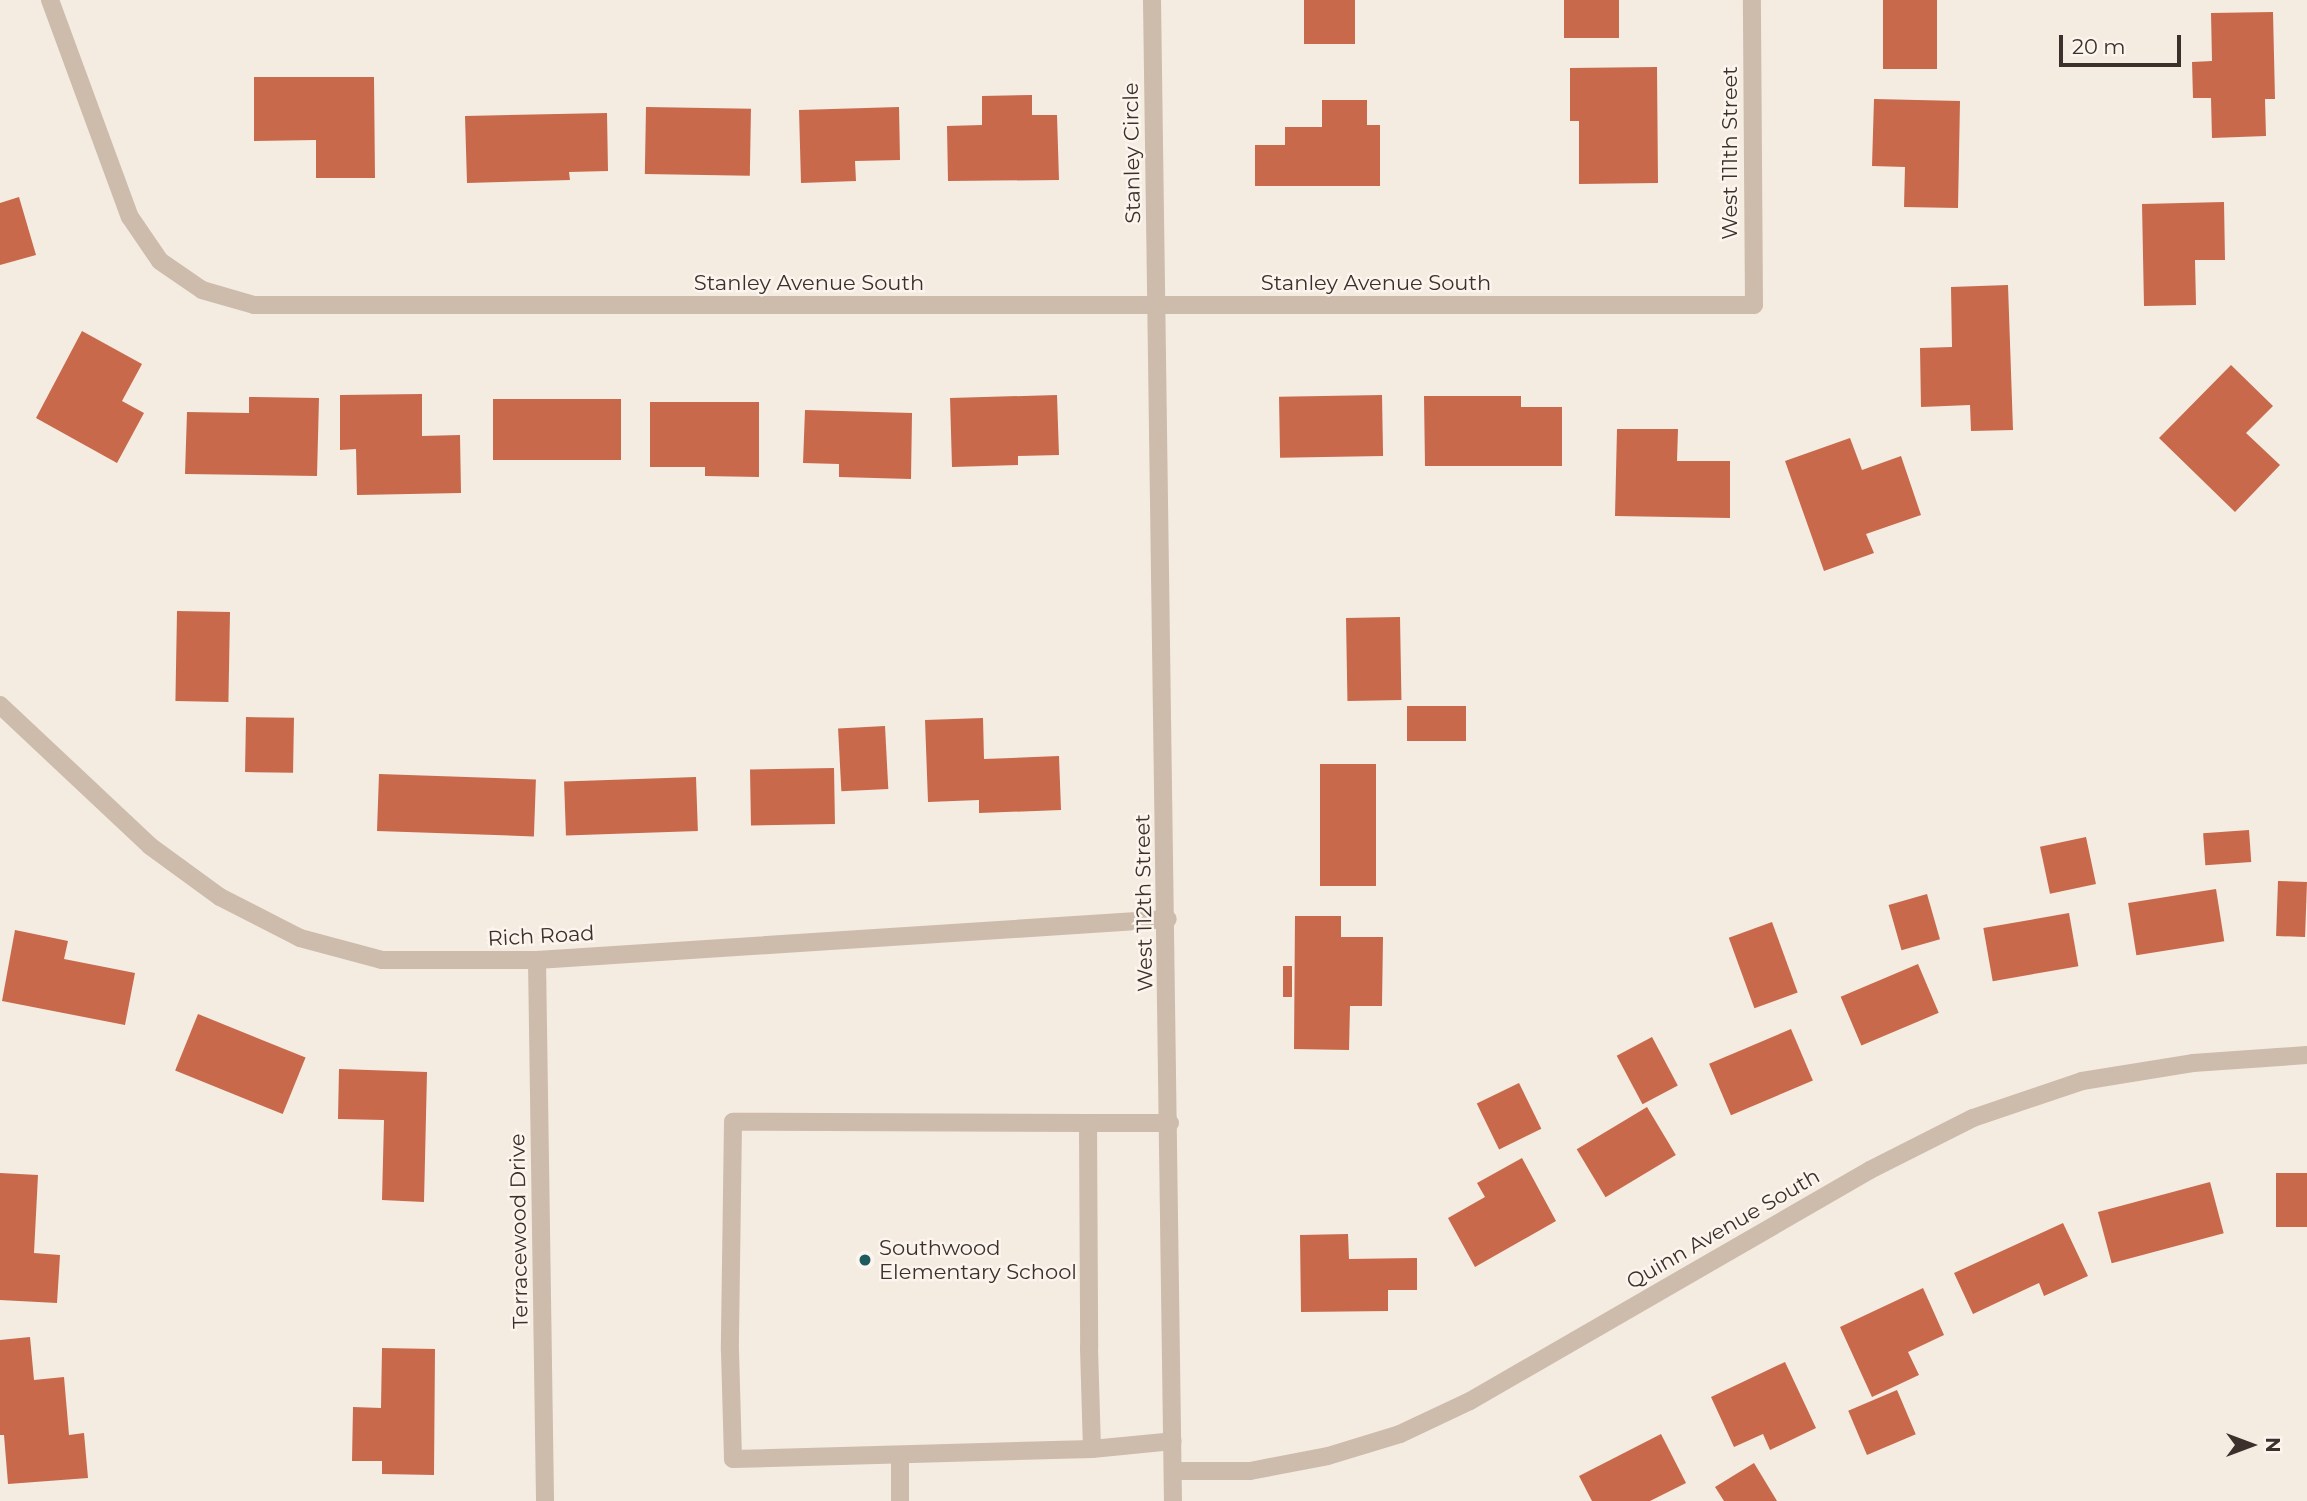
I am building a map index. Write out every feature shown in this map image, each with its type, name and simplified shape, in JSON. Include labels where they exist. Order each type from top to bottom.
[{"type":"street","name":"Stanley Avenue South","points":[[51,0],[130,217],[171,268],[202,290],[254,305],[1754,305]]},
{"type":"street","name":"Stanley Circle","points":[[1152,0],[1157,305]]},
{"type":"street","name":"West 111th Street","points":[[1752,0],[1754,305]]},
{"type":"street","name":"West 112th Street","points":[[1157,305],[1168,919],[1174,1501]]},
{"type":"street","name":"Rich Road","points":[[0,705],[150,846],[220,897],[300,938],[382,960],[537,960],[1168,919]]},
{"type":"street","name":"Terracewood Drive","points":[[537,960],[545,1501]]},
{"type":"street","name":"Quinn Avenue South","points":[[1173,1471],[1250,1471],[1328,1456],[1400,1434],[1470,1401],[1870,1170],[1973,1118],[2082,1081],[2193,1063],[2307,1055]]},
{"type":"street","points":[[1170,1123],[733,1122],[733,1459],[1092,1449],[1173,1441]]},
{"type":"street","points":[[1088,1123],[1092,1449]]},
{"type":"street","points":[[900,1456],[901,1501]]},
{"type":"building","points":[[1304,0],[1355,0],[1355,44],[1304,44]]},
{"type":"building","points":[[1564,0],[1619,0],[1619,38],[1564,38]]},
{"type":"building","points":[[1883,0],[1937,0],[1937,69],[1883,69]]},
{"type":"building","points":[[2273,12],[2275,99],[2265,99],[2266,136],[2212,138],[2211,98],[2193,98],[2192,62],[2212,61],[2211,13]]},
{"type":"building","points":[[1657,67],[1658,183],[1579,184],[1579,121],[1570,121],[1570,68]]},
{"type":"building","points":[[254,77],[374,77],[375,178],[316,178],[316,140],[254,141]]},
{"type":"building","points":[[1032,95],[1032,115],[1057,115],[1059,180],[948,181],[947,126],[982,125],[982,96]]},
{"type":"building","points":[[1874,99],[1960,101],[1958,208],[1904,207],[1905,167],[1872,166]]},
{"type":"building","points":[[1322,100],[1367,100],[1367,125],[1380,125],[1380,186],[1255,186],[1255,145],[1285,145],[1285,127],[1322,127]]},
{"type":"building","points":[[646,107],[751,109],[750,176],[645,174]]},
{"type":"building","points":[[899,107],[900,160],[855,161],[856,181],[801,183],[799,110]]},
{"type":"building","points":[[607,113],[608,171],[569,172],[570,180],[467,183],[465,116]]},
{"type":"building","points":[[19,197],[36,255],[0,265],[0,203]]},
{"type":"building","points":[[2224,202],[2225,260],[2195,260],[2196,305],[2144,306],[2142,204]]},
{"type":"building","points":[[2008,285],[2013,430],[1971,431],[1970,405],[1921,407],[1920,348],[1952,347],[1951,287]]},
{"type":"building","points":[[82,331],[142,364],[122,401],[144,413],[117,463],[36,418]]},
{"type":"building","points":[[2231,365],[2273,406],[2246,433],[2280,465],[2235,512],[2159,438]]},
{"type":"building","points":[[422,394],[422,436],[460,435],[461,493],[357,495],[356,449],[340,450],[340,395]]},
{"type":"building","points":[[1057,395],[1059,455],[1018,456],[1018,465],[952,467],[950,398]]},
{"type":"building","points":[[1382,395],[1383,456],[1280,458],[1279,397]]},
{"type":"building","points":[[1424,396],[1521,396],[1521,407],[1562,407],[1562,466],[1425,466]]},
{"type":"building","points":[[249,397],[319,398],[317,476],[185,474],[187,412],[249,413]]},
{"type":"building","points":[[493,399],[621,399],[621,460],[493,460]]},
{"type":"building","points":[[650,402],[759,402],[759,477],[705,476],[705,467],[650,467]]},
{"type":"building","points":[[805,410],[912,413],[911,479],[839,477],[839,464],[803,463]]},
{"type":"building","points":[[1617,429],[1678,429],[1677,461],[1730,461],[1730,518],[1615,516]]},
{"type":"building","points":[[1850,438],[1862,470],[1901,456],[1921,515],[1866,534],[1874,553],[1824,571],[1785,461]]},
{"type":"building","points":[[177,611],[230,612],[228,702],[175,701]]},
{"type":"building","points":[[1400,617],[1401,700],[1347,701],[1346,618]]},
{"type":"building","points":[[1407,706],[1466,706],[1466,741],[1407,741]]},
{"type":"building","points":[[246,717],[294,718],[293,773],[245,772]]},
{"type":"building","points":[[983,718],[984,759],[1059,756],[1061,810],[979,813],[979,800],[928,802],[925,720]]},
{"type":"building","points":[[885,726],[888,789],[841,791],[838,728]]},
{"type":"building","points":[[1320,764],[1376,764],[1376,886],[1320,886]]},
{"type":"building","points":[[834,768],[835,824],[751,825],[750,769]]},
{"type":"building","points":[[379,774],[536,779],[534,836],[377,831]]},
{"type":"building","points":[[696,777],[698,831],[566,836],[564,782]]},
{"type":"building","points":[[2249,830],[2251,862],[2205,865],[2203,833]]},
{"type":"building","points":[[2086,837],[2096,884],[2050,894],[2040,847]]},
{"type":"building","points":[[2278,881],[2307,882],[2305,937],[2276,936]]},
{"type":"building","points":[[2216,889],[2224,941],[2136,955],[2128,903]]},
{"type":"building","points":[[1927,894],[1940,939],[1902,950],[1889,905]]},
{"type":"building","points":[[2069,913],[2078,966],[1993,981],[1983,928]]},
{"type":"building","points":[[1295,916],[1341,916],[1341,937],[1383,937],[1382,1006],[1350,1006],[1349,1050],[1294,1049]]},
{"type":"building","points":[[1772,922],[1798,992],[1754,1008],[1729,938]]},
{"type":"building","points":[[15,930],[68,941],[64,959],[135,973],[125,1025],[2,1001]]},
{"type":"building","points":[[1918,964],[1939,1013],[1861,1046],[1841,997]]},
{"type":"building","points":[[1283,966],[1292,966],[1292,997],[1283,997]]},
{"type":"building","points":[[198,1014],[306,1057],[283,1114],[175,1071]]},
{"type":"building","points":[[1791,1029],[1813,1081],[1731,1115],[1709,1064]]},
{"type":"building","points":[[1652,1037],[1678,1086],[1643,1104],[1617,1056]]},
{"type":"building","points":[[339,1069],[427,1072],[424,1202],[382,1200],[384,1120],[338,1119]]},
{"type":"building","points":[[1519,1083],[1541,1129],[1499,1149],[1477,1104]]},
{"type":"building","points":[[1647,1107],[1676,1155],[1606,1197],[1577,1149]]},
{"type":"building","points":[[1522,1158],[1556,1221],[1475,1267],[1448,1218],[1485,1197],[1477,1183]]},
{"type":"building","points":[[0,1173],[38,1175],[34,1253],[60,1255],[57,1303],[0,1300]]},
{"type":"building","points":[[2276,1173],[2307,1173],[2307,1227],[2276,1227]]},
{"type":"building","points":[[2210,1182],[2224,1233],[2112,1263],[2098,1212]]},
{"type":"building","points":[[2063,1223],[2088,1276],[2044,1296],[2039,1283],[1973,1314],[1954,1273]]},
{"type":"building","points":[[1348,1234],[1349,1259],[1417,1258],[1417,1290],[1388,1290],[1388,1311],[1301,1312],[1300,1235]]},
{"type":"building","points":[[1923,1288],[1944,1335],[1908,1352],[1919,1375],[1872,1397],[1840,1327]]},
{"type":"building","points":[[30,1337],[34,1380],[64,1377],[69,1435],[84,1433],[88,1478],[8,1484],[4,1435],[0,1435],[0,1340]]},
{"type":"building","points":[[382,1348],[435,1349],[434,1475],[382,1474],[382,1461],[352,1461],[353,1407],[381,1408]]},
{"type":"building","points":[[1785,1362],[1816,1428],[1770,1450],[1763,1434],[1734,1447],[1711,1397]]},
{"type":"building","points":[[1897,1390],[1916,1434],[1867,1455],[1848,1411]]},
{"type":"building","points":[[1661,1434],[1686,1483],[1650,1501],[1592,1501],[1579,1476]]},
{"type":"building","points":[[1754,1463],[1777,1501],[1724,1501],[1715,1487]]},
{"type":"place","name":"Southwood Elementary School","points":[[865,1260]]}]
